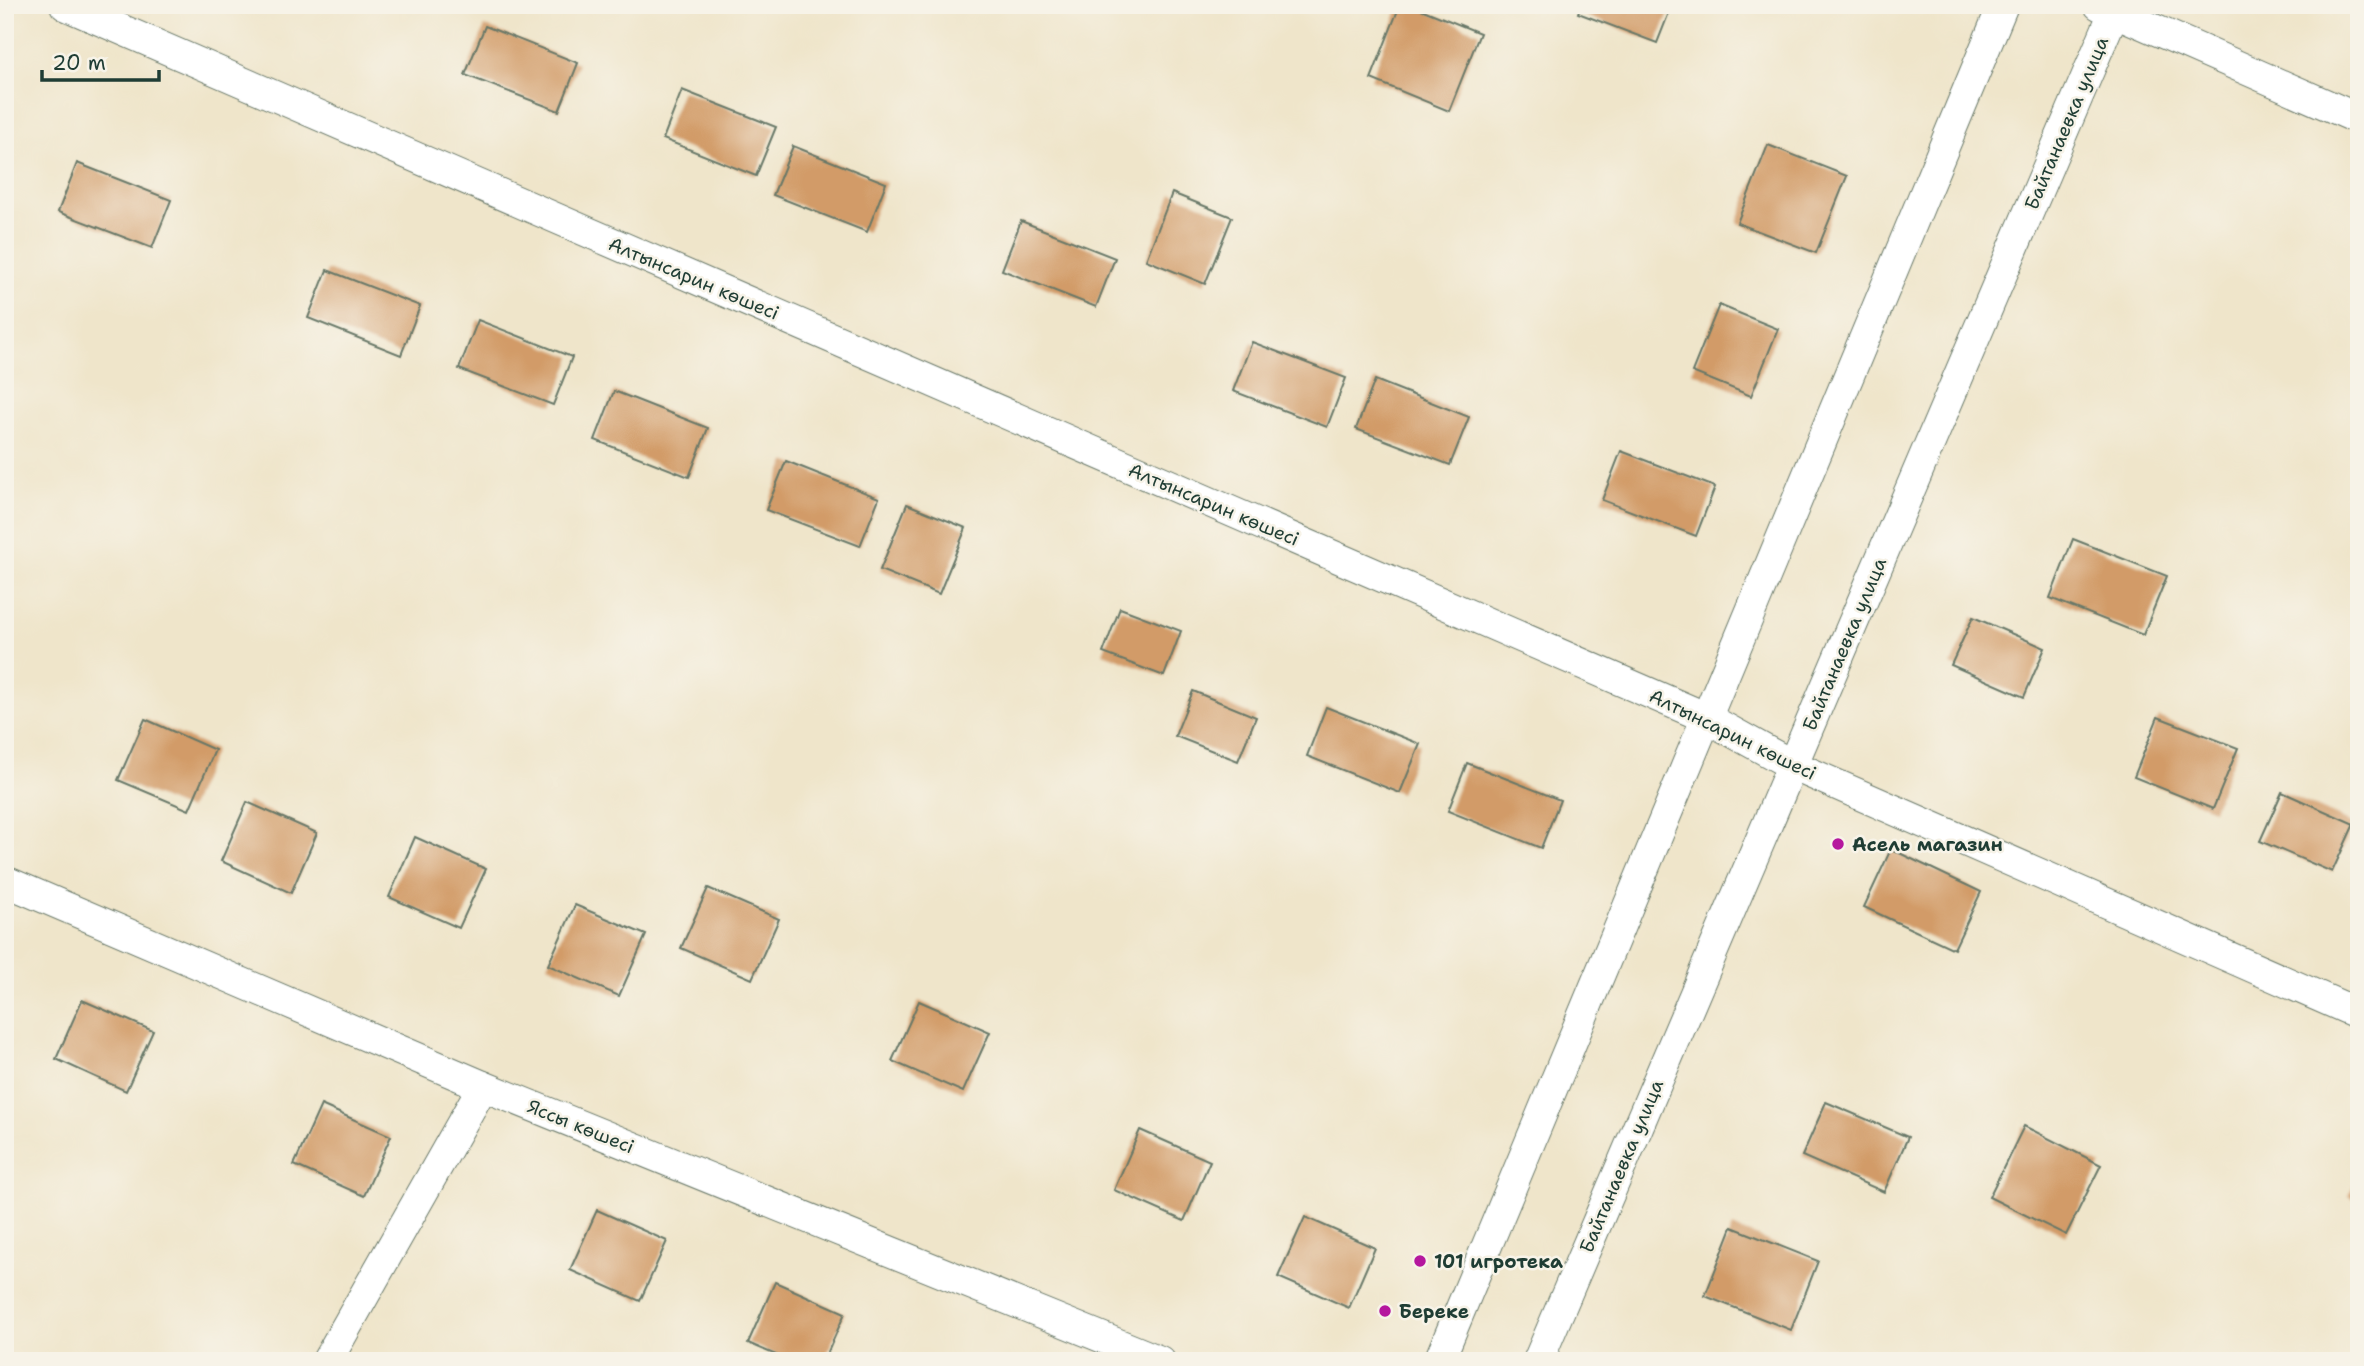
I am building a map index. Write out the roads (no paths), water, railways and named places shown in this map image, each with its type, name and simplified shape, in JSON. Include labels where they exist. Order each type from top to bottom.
[{"type":"street","name":"Алтынсарин көшесі","points":[[65,5],[1707,718],[1793,765],[2359,1014]]},
{"type":"street","points":[[1439,1361],[2003,5]]},
{"type":"street","points":[[2110,7],[2359,119]]},
{"type":"street","name":"Байтанаевка улица","points":[[1538,1361],[1793,765],[2110,7]]},
{"type":"street","name":"Яссы көшесі","points":[[5,881],[483,1086],[1160,1361]]},
{"type":"street","points":[[327,1361],[483,1086]]},
{"type":"place","name":"Асель магазин","points":[[1838,844]]},
{"type":"place","name":"101 игротека","points":[[1420,1261]]},
{"type":"place","name":"Береке","points":[[1385,1311]]}]
